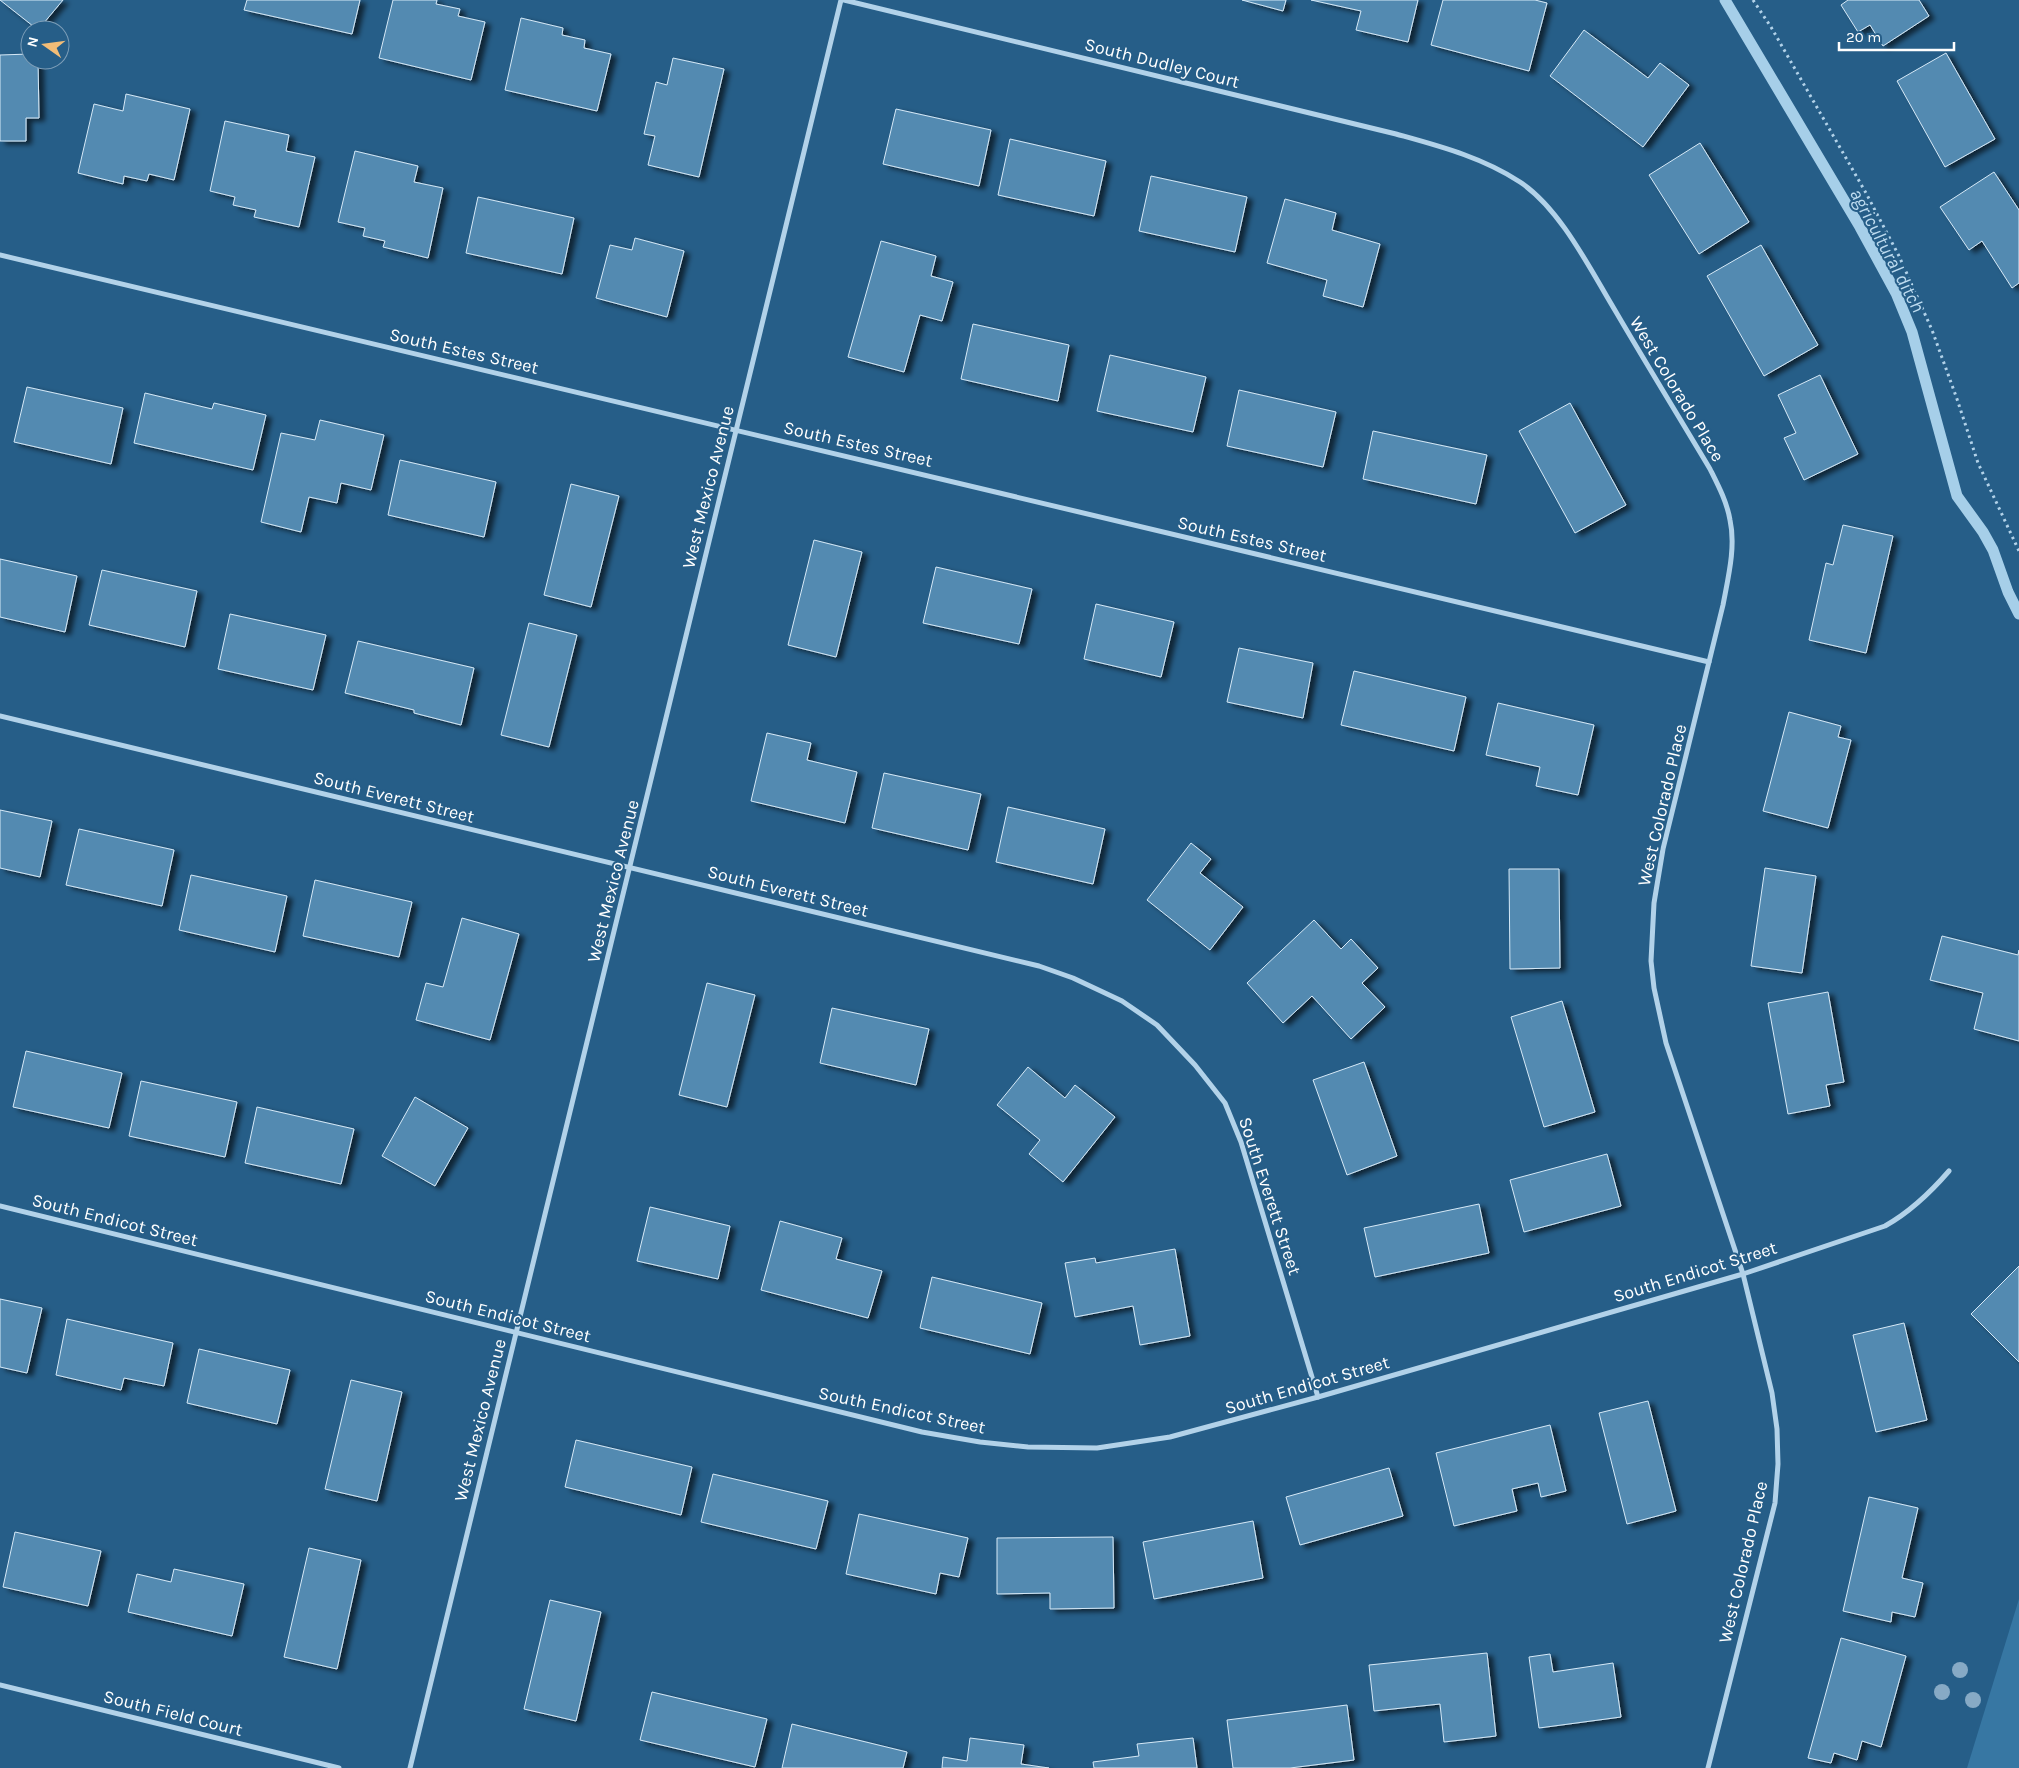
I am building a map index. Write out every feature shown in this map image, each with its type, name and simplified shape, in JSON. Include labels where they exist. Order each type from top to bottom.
[{"type":"street","name":"South Dudley Court","points":[[842,0],[1396,134],[1472,157]]},
{"type":"street","name":"West Mexico Avenue","points":[[410,1768],[842,0]]},
{"type":"street","name":"West Colorado Place","points":[[1472,157],[1521,183],[1559,221],[1589,266],[1710,469],[1722,493],[1730,519],[1731,557],[1723,605],[1663,848],[1654,904],[1650,961],[1666,1043],[1742,1274],[1772,1393],[1777,1429],[1778,1464],[1775,1503],[1708,1768]]},
{"type":"street","name":"South Estes Street","points":[[0,255],[1709,662]]},
{"type":"street","name":"South Everett Street","points":[[0,716],[1039,966],[1073,978],[1122,1001],[1157,1025],[1195,1064],[1225,1103],[1241,1142],[1318,1397]]},
{"type":"street","name":"South Endicot Street","points":[[0,1206],[922,1432],[980,1442],[1028,1447],[1097,1448],[1170,1437],[1318,1397],[1742,1274],[1885,1226],[1900,1218],[1932,1191],[1949,1171]]},
{"type":"street","name":"South Field Court","points":[[0,1685],[339,1768]]},
{"type":"path","points":[[1753,0],[1771,27],[1866,193],[1899,256],[1932,330],[1978,463],[2019,551]]},
{"type":"shaded area","points":[[2019,1599],[2019,1768],[1967,1768]]},
{"type":"building","points":[[0,0],[63,0],[46,20],[25,20]]},
{"type":"building","points":[[247,0],[360,0],[352,34],[244,10]]},
{"type":"building","points":[[393,0],[437,0],[436,4],[460,9],[458,16],[485,22],[471,80],[379,58]]},
{"type":"building","points":[[1242,0],[1286,0],[1283,11]]},
{"type":"building","points":[[1311,0],[1418,0],[1408,42],[1356,30],[1361,11]]},
{"type":"building","points":[[1443,0],[1535,0],[1547,3],[1529,71],[1431,45]]},
{"type":"building","points":[[1848,0],[1919,0],[1929,16],[1883,46],[1870,25],[1858,32],[1841,5]]},
{"type":"building","points":[[521,18],[563,28],[562,35],[585,40],[584,48],[611,54],[597,111],[505,90]]},
{"type":"building","points":[[1584,30],[1648,78],[1660,63],[1689,85],[1643,147],[1550,76]]},
{"type":"building","points":[[1946,53],[1995,139],[1945,167],[1897,81]]},
{"type":"building","points":[[20,54],[20,70],[38,70],[39,118],[26,118],[26,141],[0,141],[0,55]]},
{"type":"building","points":[[673,58],[724,69],[699,177],[648,165],[655,136],[644,134],[656,82],[667,85]]},
{"type":"building","points":[[126,94],[190,109],[174,180],[149,174],[147,181],[124,176],[123,184],[78,173],[94,104],[123,111]]},
{"type":"building","points":[[896,109],[991,130],[979,186],[883,164]]},
{"type":"building","points":[[225,121],[289,135],[286,151],[315,157],[299,227],[254,217],[256,210],[233,205],[235,197],[210,191]]},
{"type":"building","points":[[1010,139],[1106,161],[1094,216],[998,195]]},
{"type":"building","points":[[1700,143],[1749,222],[1699,254],[1649,175]]},
{"type":"building","points":[[355,151],[418,166],[414,182],[443,188],[428,258],[383,247],[385,241],[363,236],[365,228],[338,222]]},
{"type":"building","points":[[1994,172],[2019,210],[2019,283],[2012,288],[1982,241],[1969,250],[1940,207]]},
{"type":"building","points":[[1151,176],[1247,197],[1235,252],[1139,231]]},
{"type":"building","points":[[478,197],[574,218],[562,274],[466,253]]},
{"type":"building","points":[[1285,199],[1336,213],[1332,230],[1380,244],[1363,307],[1323,296],[1327,280],[1267,263]]},
{"type":"building","points":[[635,238],[684,251],[667,317],[596,298],[610,245],[632,250]]},
{"type":"building","points":[[881,241],[936,256],[931,276],[953,282],[942,321],[920,315],[904,372],[848,357]]},
{"type":"building","points":[[1761,245],[1818,345],[1764,376],[1707,276]]},
{"type":"building","points":[[973,324],[1069,345],[1058,401],[961,379]]},
{"type":"building","points":[[1110,355],[1206,377],[1193,432],[1097,411]]},
{"type":"building","points":[[1820,375],[1858,454],[1804,480],[1784,438],[1796,433],[1778,395]]},
{"type":"building","points":[[27,387],[123,408],[111,464],[14,442]]},
{"type":"building","points":[[1239,390],[1336,412],[1323,467],[1227,446]]},
{"type":"building","points":[[145,393],[212,409],[214,403],[266,415],[253,470],[134,443]]},
{"type":"building","points":[[1570,403],[1626,505],[1575,533],[1519,431]]},
{"type":"building","points":[[320,420],[384,435],[371,490],[341,483],[337,503],[309,497],[301,532],[261,522],[281,433],[315,440]]},
{"type":"building","points":[[1373,431],[1487,455],[1476,504],[1363,479]]},
{"type":"building","points":[[400,460],[496,482],[484,537],[388,515]]},
{"type":"building","points":[[571,484],[619,496],[591,607],[544,595]]},
{"type":"building","points":[[1843,525],[1893,536],[1866,653],[1809,640],[1826,563],[1833,565]]},
{"type":"building","points":[[814,540],[862,552],[836,657],[788,645]]},
{"type":"building","points":[[0,559],[77,576],[65,632],[0,617]]},
{"type":"building","points":[[936,567],[1032,589],[1019,644],[923,623]]},
{"type":"building","points":[[102,570],[197,591],[185,647],[89,625]]},
{"type":"building","points":[[1096,604],[1174,622],[1161,677],[1084,659]]},
{"type":"building","points":[[230,614],[326,635],[313,690],[218,669]]},
{"type":"building","points":[[529,623],[577,635],[549,747],[501,735]]},
{"type":"building","points":[[358,641],[474,668],[461,725],[414,713],[414,710],[345,693]]},
{"type":"building","points":[[1239,648],[1313,663],[1303,718],[1227,702]]},
{"type":"building","points":[[1354,671],[1466,697],[1454,751],[1341,725]]},
{"type":"building","points":[[1498,703],[1594,725],[1578,795],[1536,786],[1540,767],[1486,755]]},
{"type":"building","points":[[1789,712],[1841,726],[1838,737],[1851,740],[1828,828],[1763,811]]},
{"type":"building","points":[[767,733],[811,743],[807,760],[857,772],[845,823],[751,801]]},
{"type":"building","points":[[884,773],[981,794],[968,850],[872,828]]},
{"type":"building","points":[[1008,807],[1105,829],[1093,884],[996,862]]},
{"type":"building","points":[[0,810],[52,821],[40,877],[0,868]]},
{"type":"building","points":[[79,829],[174,850],[162,906],[66,885]]},
{"type":"building","points":[[1191,843],[1211,859],[1200,873],[1243,907],[1210,950],[1147,900]]},
{"type":"building","points":[[1765,868],[1816,876],[1802,973],[1751,966]]},
{"type":"building","points":[[1509,869],[1559,869],[1560,968],[1510,969]]},
{"type":"building","points":[[191,875],[287,896],[275,952],[179,930]]},
{"type":"building","points":[[315,880],[412,902],[399,957],[303,936]]},
{"type":"building","points":[[462,918],[519,934],[490,1040],[416,1020],[426,983],[443,987]]},
{"type":"building","points":[[1314,920],[1341,949],[1351,939],[1378,968],[1362,983],[1385,1007],[1351,1039],[1312,996],[1283,1023],[1247,983]]},
{"type":"building","points":[[1942,936],[2018,955],[2019,950],[2019,1041],[1974,1029],[1983,993],[1930,980]]},
{"type":"building","points":[[707,983],[755,995],[727,1107],[679,1095]]},
{"type":"building","points":[[1828,992],[1844,1082],[1826,1085],[1830,1106],[1788,1114],[1768,1003]]},
{"type":"building","points":[[1562,1001],[1595,1112],[1544,1127],[1511,1017]]},
{"type":"building","points":[[832,1008],[929,1029],[916,1085],[820,1063]]},
{"type":"building","points":[[26,1051],[122,1073],[109,1128],[13,1107]]},
{"type":"building","points":[[1364,1062],[1397,1156],[1347,1175],[1313,1080]]},
{"type":"building","points":[[1028,1067],[1065,1098],[1075,1085],[1115,1117],[1063,1182],[1029,1154],[1040,1140],[997,1105]]},
{"type":"building","points":[[141,1081],[237,1102],[225,1157],[129,1136]]},
{"type":"building","points":[[415,1097],[468,1128],[435,1186],[382,1156]]},
{"type":"building","points":[[257,1107],[354,1129],[341,1184],[245,1163]]},
{"type":"building","points":[[1607,1154],[1621,1206],[1524,1232],[1510,1180]]},
{"type":"building","points":[[1479,1204],[1489,1253],[1375,1277],[1364,1228]]},
{"type":"building","points":[[650,1207],[730,1226],[718,1279],[637,1261]]},
{"type":"building","points":[[780,1221],[842,1238],[836,1259],[882,1271],[868,1318],[761,1290]]},
{"type":"building","points":[[1175,1249],[1190,1336],[1140,1345],[1133,1306],[1075,1317],[1065,1263],[1095,1258],[1096,1263]]},
{"type":"building","points":[[2019,1266],[2019,1362],[1971,1314]]},
{"type":"building","points":[[932,1277],[1042,1303],[1030,1354],[920,1328]]},
{"type":"building","points":[[0,1299],[42,1308],[27,1373],[0,1367]]},
{"type":"building","points":[[67,1319],[173,1343],[164,1386],[124,1378],[121,1390],[56,1375]]},
{"type":"building","points":[[1904,1323],[1927,1420],[1876,1432],[1853,1335]]},
{"type":"building","points":[[199,1349],[290,1370],[277,1424],[187,1403]]},
{"type":"building","points":[[351,1380],[402,1392],[377,1501],[325,1489]]},
{"type":"building","points":[[1648,1401],[1676,1511],[1627,1524],[1599,1413]]},
{"type":"building","points":[[1550,1425],[1566,1491],[1541,1497],[1538,1483],[1512,1489],[1517,1511],[1454,1526],[1436,1453]]},
{"type":"building","points":[[576,1440],[692,1467],[681,1515],[565,1487]]},
{"type":"building","points":[[1389,1468],[1403,1516],[1300,1545],[1286,1497]]},
{"type":"building","points":[[713,1474],[828,1501],[816,1549],[701,1522]]},
{"type":"building","points":[[1869,1497],[1918,1508],[1902,1578],[1923,1583],[1915,1617],[1892,1612],[1891,1622],[1843,1611]]},
{"type":"building","points":[[859,1514],[968,1538],[959,1577],[940,1573],[936,1594],[846,1574]]},
{"type":"building","points":[[1253,1521],[1263,1578],[1154,1599],[1143,1542]]},
{"type":"building","points":[[15,1532],[101,1551],[88,1606],[3,1587]]},
{"type":"building","points":[[1113,1537],[1114,1608],[1050,1609],[1050,1593],[997,1594],[997,1538]]},
{"type":"building","points":[[309,1548],[361,1560],[337,1669],[284,1657]]},
{"type":"building","points":[[174,1569],[244,1584],[232,1636],[128,1612],[137,1574],[171,1582]]},
{"type":"building","points":[[550,1600],[601,1612],[576,1721],[524,1709]]},
{"type":"building","points":[[1841,1638],[1906,1656],[1881,1747],[1862,1741],[1857,1760],[1834,1753],[1831,1763],[1808,1758]]},
{"type":"building","points":[[1487,1653],[1496,1736],[1444,1742],[1440,1704],[1374,1711],[1369,1665]]},
{"type":"building","points":[[1550,1654],[1553,1672],[1613,1663],[1621,1717],[1539,1728],[1529,1657]]},
{"type":"building","points":[[652,1692],[767,1719],[755,1767],[640,1740]]},
{"type":"building","points":[[1347,1705],[1354,1760],[1290,1768],[1233,1768],[1227,1720]]},
{"type":"building","points":[[792,1724],[907,1752],[903,1768],[782,1768]]},
{"type":"building","points":[[970,1738],[1024,1745],[1021,1764],[1049,1768],[942,1768],[943,1757],[967,1761]]},
{"type":"building","points":[[1193,1738],[1197,1768],[1094,1768],[1093,1762],[1139,1756],[1137,1744]]},
{"type":"waterway","name":"agricultural ditch","points":[[1725,0],[1860,227],[1896,293],[1912,332],[1957,496],[1983,532],[1993,550],[2008,592],[2019,614]]}]
